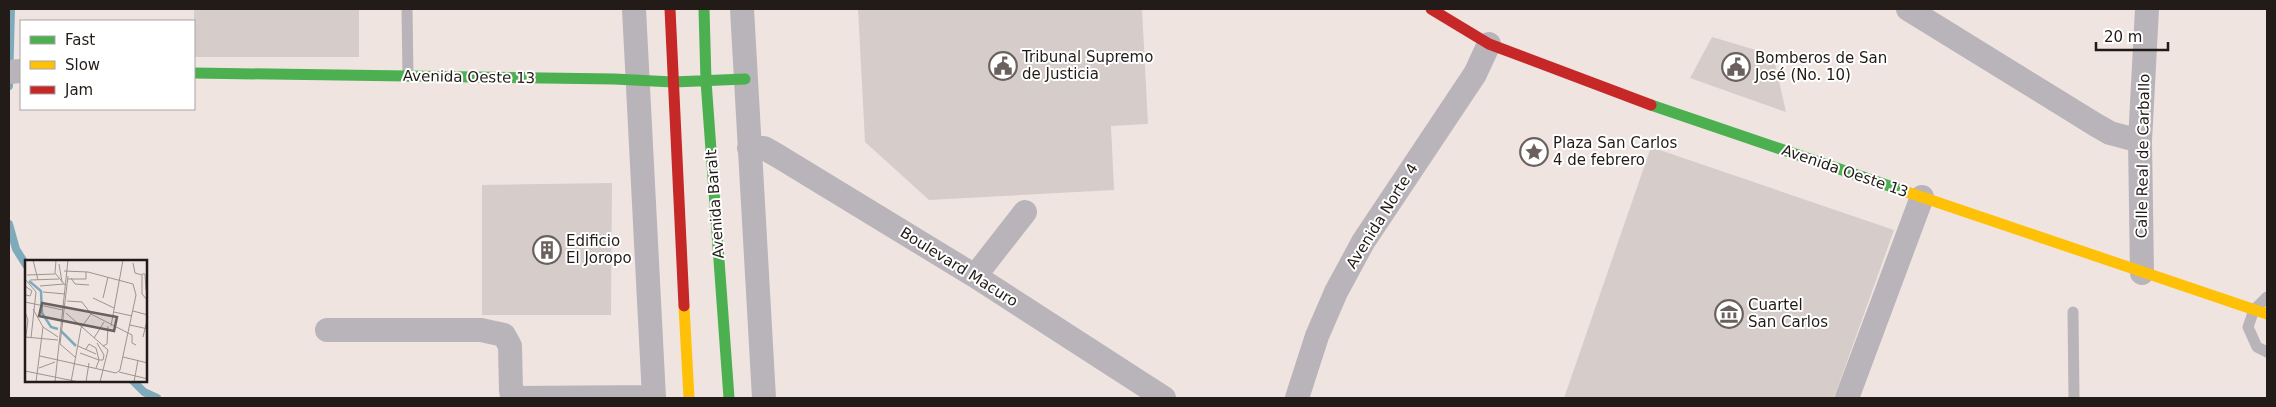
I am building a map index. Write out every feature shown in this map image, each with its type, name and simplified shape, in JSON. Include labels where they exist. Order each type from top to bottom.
[{"type":"street","points":[[327,330],[481,330],[504,335],[510,346],[511,391],[512,396],[515,398],[654,398],[634,9]]},
{"type":"street","points":[[670,9],[689,398]]},
{"type":"street","name":"Avenida Baralt","points":[[704,9],[706,81],[729,398]]},
{"type":"street","points":[[742,9],[764,398]]},
{"type":"street","name":"Avenida Oeste 13","points":[[1432,9],[1489,44],[1662,109],[2267,314]]},
{"type":"street","points":[[1908,9],[2110,133],[2140,141]]},
{"type":"street","name":"Calle Real de Carballo","points":[[2142,273],[2140,141],[2147,9]]},
{"type":"street","name":"Avenida Norte 4","points":[[1297,398],[1317,336],[1336,292],[1364,242],[1475,74],[1489,44]]},
{"type":"street","name":"Avenida Oeste 13","points":[[195,73],[673,82],[745,79]]},
{"type":"street","name":"Boulevard Macuro","points":[[749,148],[764,148],[778,156],[975,276],[1164,398]]},
{"type":"street","points":[[1847,398],[1922,196]]},
{"type":"street","points":[[975,276],[1024,212]]},
{"type":"lane","points":[[407,9],[408,76]]},
{"type":"lane","points":[[2267,297],[2254,310],[2248,332],[2256,347],[2267,352]]},
{"type":"lane","points":[[2073,312],[2074,398]]},
{"type":"building","points":[[194,9],[359,9],[359,57],[195,57]]},
{"type":"building","name":"Tribunal Supremo de Justicia","points":[[858,9],[1142,9],[1148,124],[1111,126],[1114,190],[929,200],[865,142]]},
{"type":"building","name":"Bomberos de San José (No. 10)","points":[[1712,37],[1773,55],[1786,112],[1690,78]]},
{"type":"building","name":"Cuartel San Carlos","points":[[1651,147],[1894,230],[1834,398],[1564,398]]},
{"type":"building","name":"Edificio El Joropo","points":[[612,183],[611,315],[482,315],[482,185]]},
{"type":"waterway","points":[[9,86],[11,9]]},
{"type":"waterway","points":[[9,224],[16,249],[25,263]]},
{"type":"waterway","points":[[134,382],[144,392],[157,398]]},
{"type":"traffic: fast","points":[[704,9],[706,81],[729,398]]},
{"type":"traffic: fast","points":[[195,73],[614,79],[673,82],[745,79]]},
{"type":"traffic: fast","points":[[1651,105],[1907,192]]},
{"type":"traffic: slow","points":[[1907,192],[2267,314]]},
{"type":"traffic: slow","points":[[684,306],[689,398]]},
{"type":"traffic: jam","points":[[670,9],[684,306]]},
{"type":"traffic: jam","points":[[1431,9],[1489,44],[1651,105]]},
{"type":"place","name":"Tribunal Supremo de Justicia","points":[[1003,66]]},
{"type":"place","name":"Bomberos de San José (No. 10)","points":[[1736,67]]},
{"type":"place","name":"Plaza San Carlos 4 de febrero","points":[[1534,152]]},
{"type":"place","name":"Edificio El Joropo","points":[[547,250]]},
{"type":"place","name":"Cuartel San Carlos","points":[[1729,314]]}]
